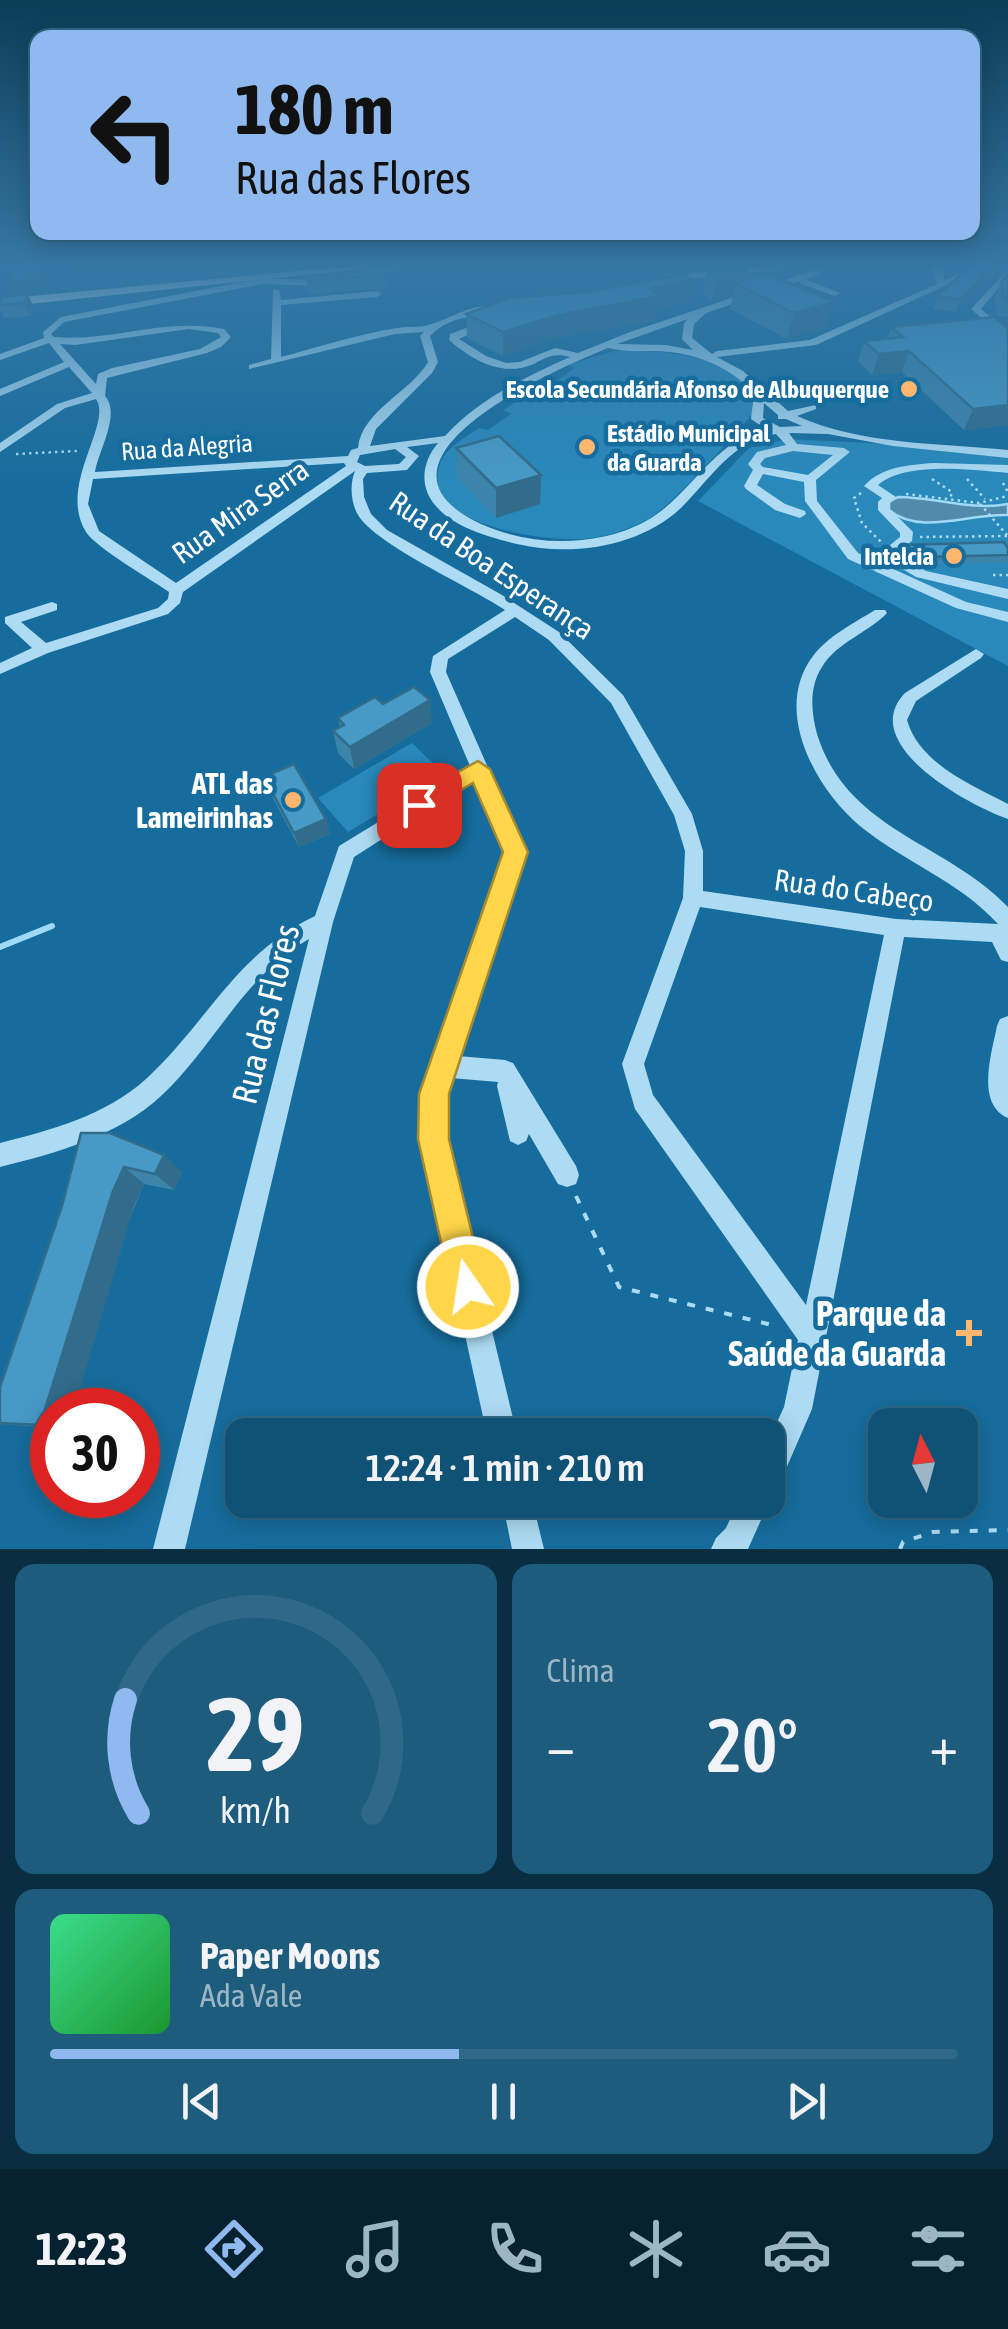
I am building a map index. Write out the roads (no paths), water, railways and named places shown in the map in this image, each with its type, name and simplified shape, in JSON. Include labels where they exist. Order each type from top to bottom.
[{"type":"street","points":[[0,343],[45,337]]},
{"type":"street","points":[[0,357],[46,337]]},
{"type":"street","points":[[47,337],[101,393]]},
{"type":"street","points":[[49,337],[75,342],[108,337]]},
{"type":"street","points":[[176,590],[94,533],[82,504],[93,450],[107,416],[101,393],[102,376],[118,368],[206,352],[226,337]]},
{"type":"street","points":[[276,337],[276,360]]},
{"type":"street","points":[[252,367],[368,337]]},
{"type":"street","points":[[357,461],[362,440],[370,428],[428,374],[433,362],[425,337]]},
{"type":"street","points":[[453,337],[485,360],[509,367],[551,350],[582,353]]},
{"type":"street","points":[[582,353],[578,343],[596,337]]},
{"type":"street","points":[[357,461],[444,439],[540,371],[627,337]]},
{"type":"street","points":[[688,337],[792,415],[827,432]]},
{"type":"street","points":[[603,346],[666,348],[712,355],[812,343],[824,337]]},
{"type":"street","points":[[712,355],[752,374],[792,415],[840,429],[1008,452]]},
{"type":"street","points":[[0,393],[72,362]]},
{"type":"street","points":[[759,392],[758,419],[783,434],[793,447]]},
{"type":"street","points":[[6,451],[61,406],[101,393]]},
{"type":"street","points":[[444,439],[429,475],[430,490],[446,510],[473,527],[522,541],[585,543],[656,522],[741,441],[812,407]]},
{"type":"street","points":[[767,426],[1008,452]]},
{"type":"street","points":[[793,447],[844,452],[810,478],[759,470],[754,464],[762,456],[793,447]]},
{"type":"street","points":[[400,448],[413,456],[403,467]]},
{"type":"street","points":[[357,461],[429,475]]},
{"type":"street","name":"Rua da Alegria","points":[[87,476],[357,461]]},
{"type":"street","name":"Rua Mira Serra","points":[[0,669],[44,649],[163,611],[175,600],[176,590],[357,461]]},
{"type":"street","name":"Rua da Boa Esperança","points":[[357,461],[358,496],[365,515],[382,533],[515,610],[577,657],[616,699],[683,814],[694,850],[692,898],[633,1064],[642,1100],[811,1335]]},
{"type":"street","points":[[1008,469],[909,469],[884,474],[870,486],[890,497],[884,502],[884,510],[906,532],[907,538],[892,550],[893,559],[921,574],[1008,594]]},
{"type":"street","points":[[759,470],[750,486],[780,507],[800,514]]},
{"type":"street","points":[[810,478],[811,501],[853,556],[961,605],[1008,617]]},
{"type":"street","points":[[44,649],[10,620],[52,607]]},
{"type":"street","points":[[498,1418],[434,1139],[434,1094],[516,852],[438,672],[441,656],[515,610]]},
{"type":"street","points":[[880,613],[817,660],[807,682],[804,706],[808,736],[840,792],[864,819],[987,894],[1006,936]]},
{"type":"street","points":[[976,654],[906,703],[899,720],[906,740],[920,760],[1008,812]]},
{"type":"street","name":"Rua das Flores","points":[[168,1549],[324,922],[346,852],[478,769]]},
{"type":"street","name":"Rua do Cabeço","points":[[692,898],[896,928],[1006,936]]},
{"type":"street","points":[[0,1155],[54,1142],[114,1115],[151,1090],[242,982],[299,931],[324,922]]},
{"type":"street","points":[[785,1437],[798,1409],[896,928]]},
{"type":"street","points":[[1008,1026],[1001,1084],[1002,1100],[1008,1106]]},
{"type":"street","points":[[443,1066],[505,1071]]},
{"type":"street","points":[[505,1071],[518,1133]]},
{"type":"street","points":[[505,1071],[567,1175]]},
{"type":"street","points":[[521,1518],[528,1549]]},
{"type":"street","points":[[727,1549],[737,1540],[747,1518]]},
{"type":"waterway","points":[[0,947],[52,926]]},
{"type":"place","name":"Escola Secundária Afonso de Albuquerque","points":[[909,389]]},
{"type":"place","name":"Estádio Municipal da Guarda","points":[[587,447]]},
{"type":"place","name":"Intelcia","points":[[954,556]]},
{"type":"place","name":"ATL das Lameirinhas","points":[[293,800]]},
{"type":"place","name":"Parque da Saúde da Guarda","points":[[969,1333]]}]
